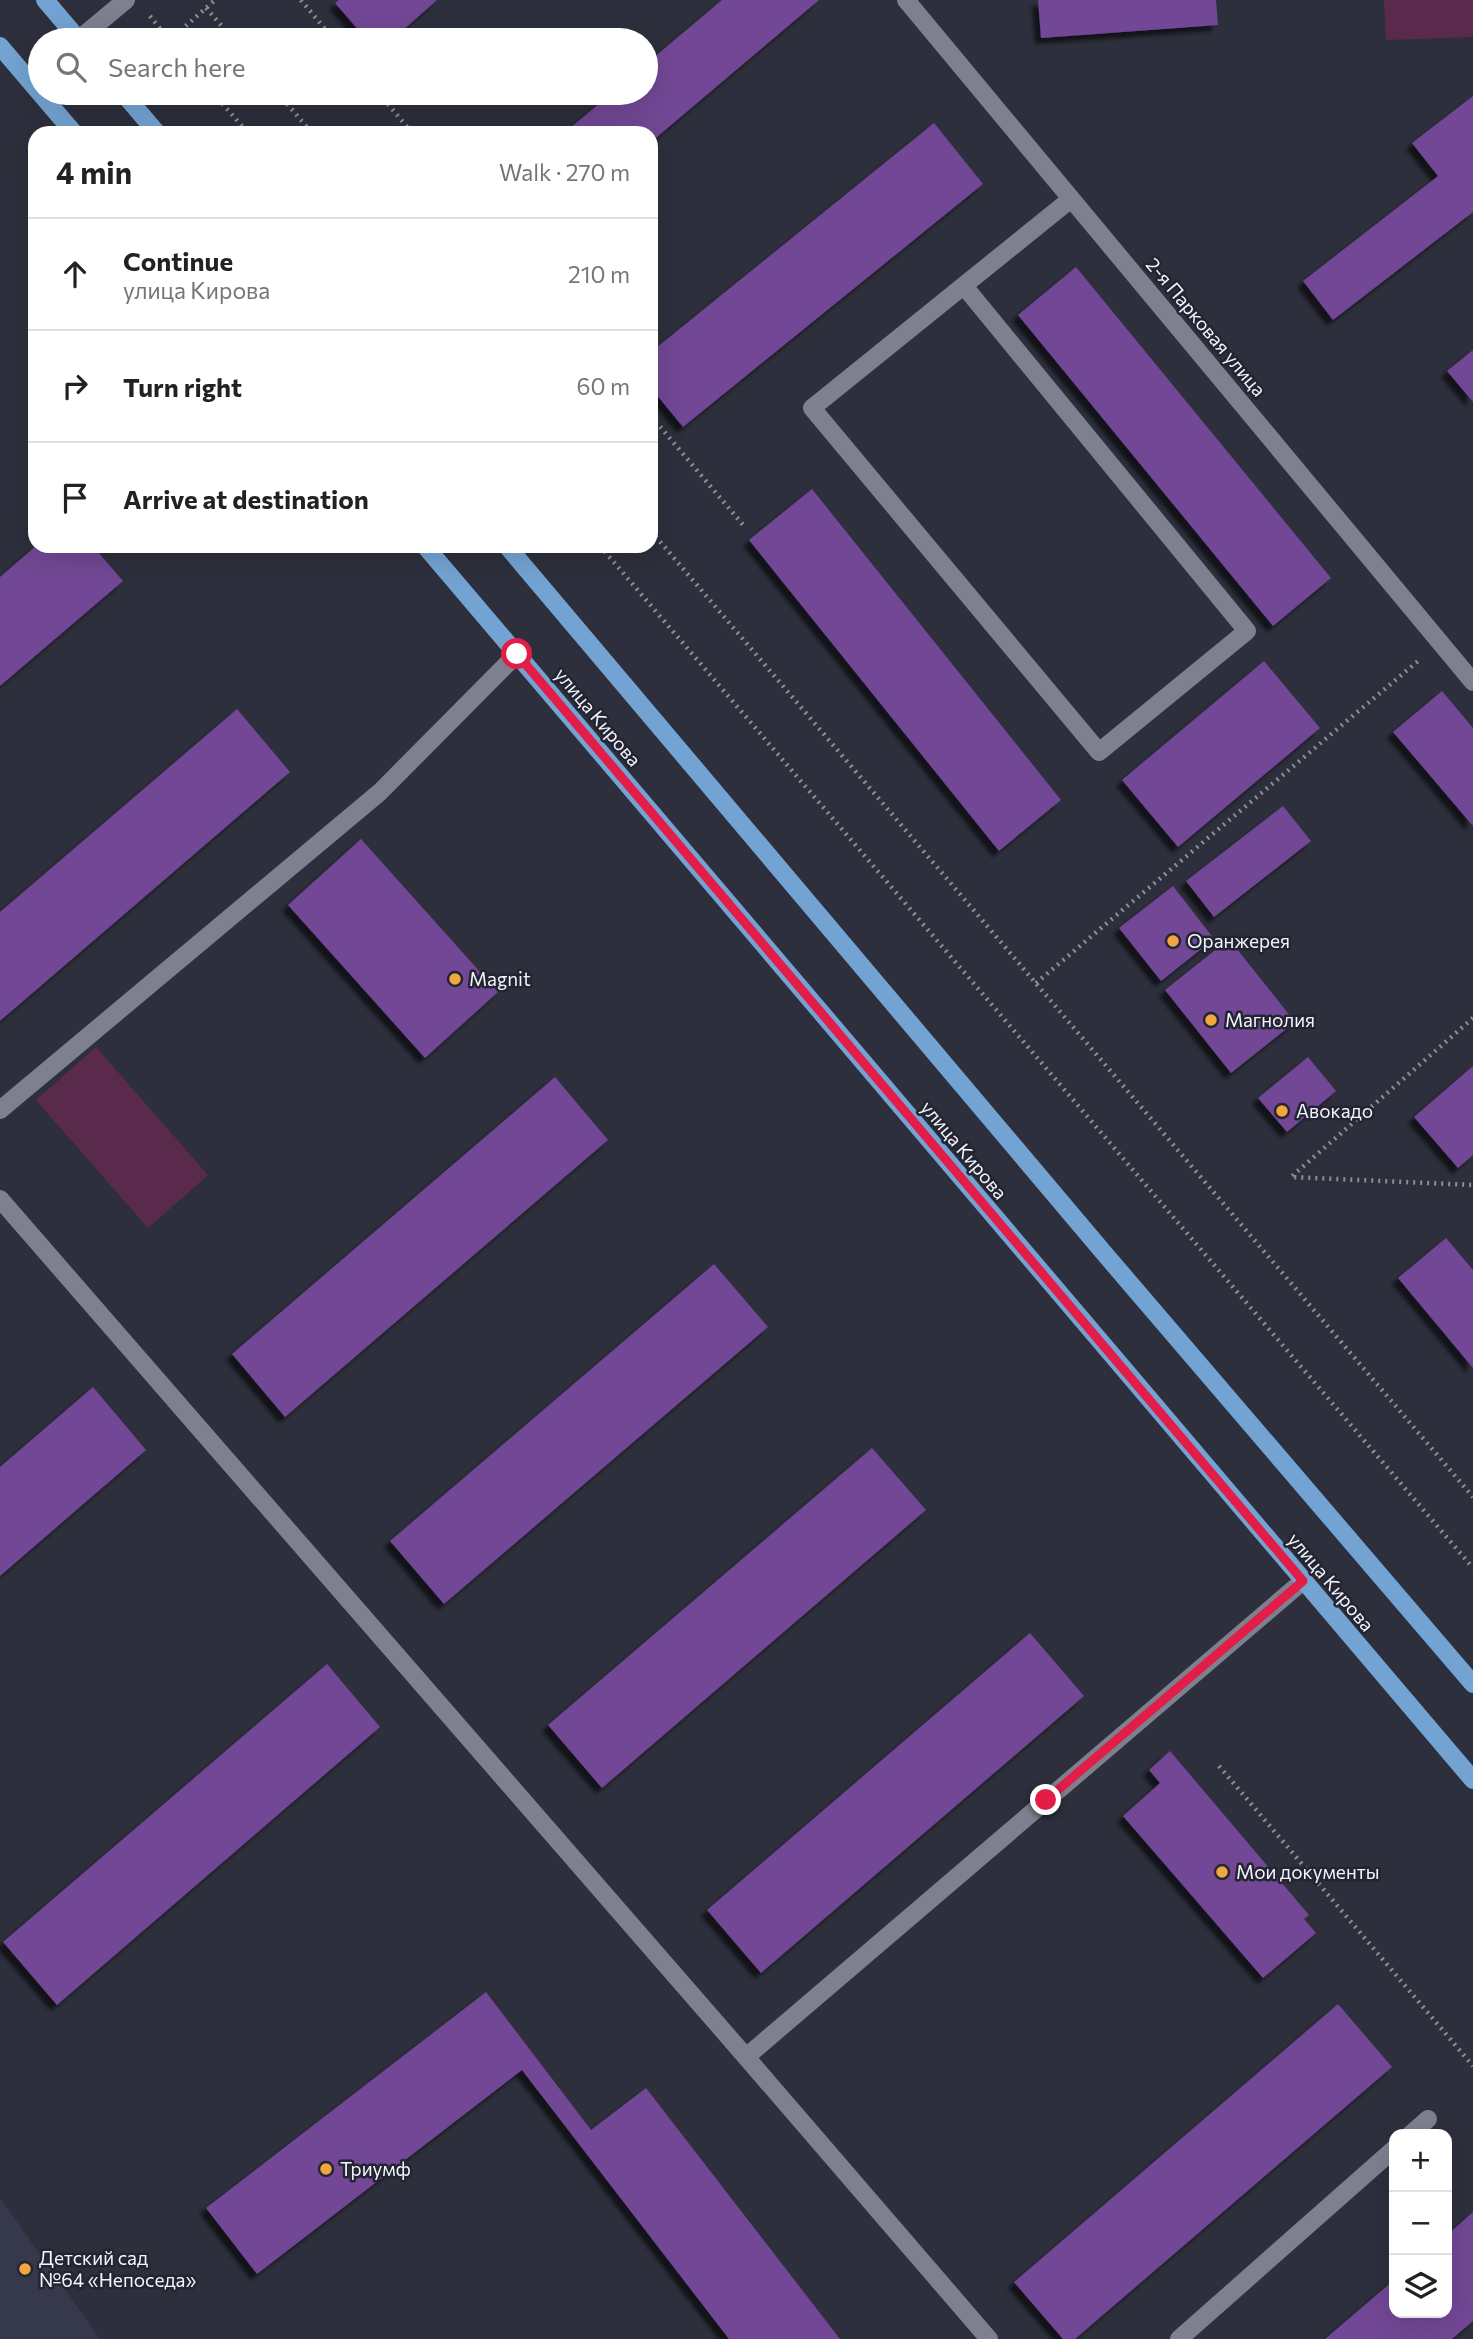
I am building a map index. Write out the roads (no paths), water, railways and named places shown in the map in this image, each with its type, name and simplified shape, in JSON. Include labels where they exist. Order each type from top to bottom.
[{"type":"main road","points":[[45,0],[68,28]]},
{"type":"main road","points":[[0,46],[28,69]]},
{"type":"main road","points":[[55,105],[69,126]]},
{"type":"main road","points":[[133,105],[151,126]]},
{"type":"main road","name":"улица Кирова","points":[[431,553],[1473,1780]]},
{"type":"main road","points":[[512,553],[1473,1684]]},
{"type":"street","points":[[92,28],[126,0]]},
{"type":"street","name":"2-я Парковая улица","points":[[906,0],[1473,682]]},
{"type":"street","points":[[964,286],[1247,631],[1100,752],[812,408],[1071,199]]},
{"type":"street","points":[[0,1110],[380,792],[517,654]]},
{"type":"street","points":[[0,1199],[989,2339]]},
{"type":"street","points":[[746,2057],[1303,1581]]},
{"type":"street","points":[[1417,2129],[1428,2119]]},
{"type":"street","points":[[1179,2339],[1389,2153]]},
{"type":"place","name":"Оранжерея","points":[[1173,941]]},
{"type":"place","name":"Magnit","points":[[455,979]]},
{"type":"place","name":"Магнолия","points":[[1211,1020]]},
{"type":"place","name":"Авокадо","points":[[1282,1111]]},
{"type":"place","name":"Мои документы","points":[[1222,1872]]},
{"type":"place","name":"Триумф","points":[[326,2169]]},
{"type":"place","name":"Детский сад №64 «Непоседа»","points":[[25,2269]]}]
